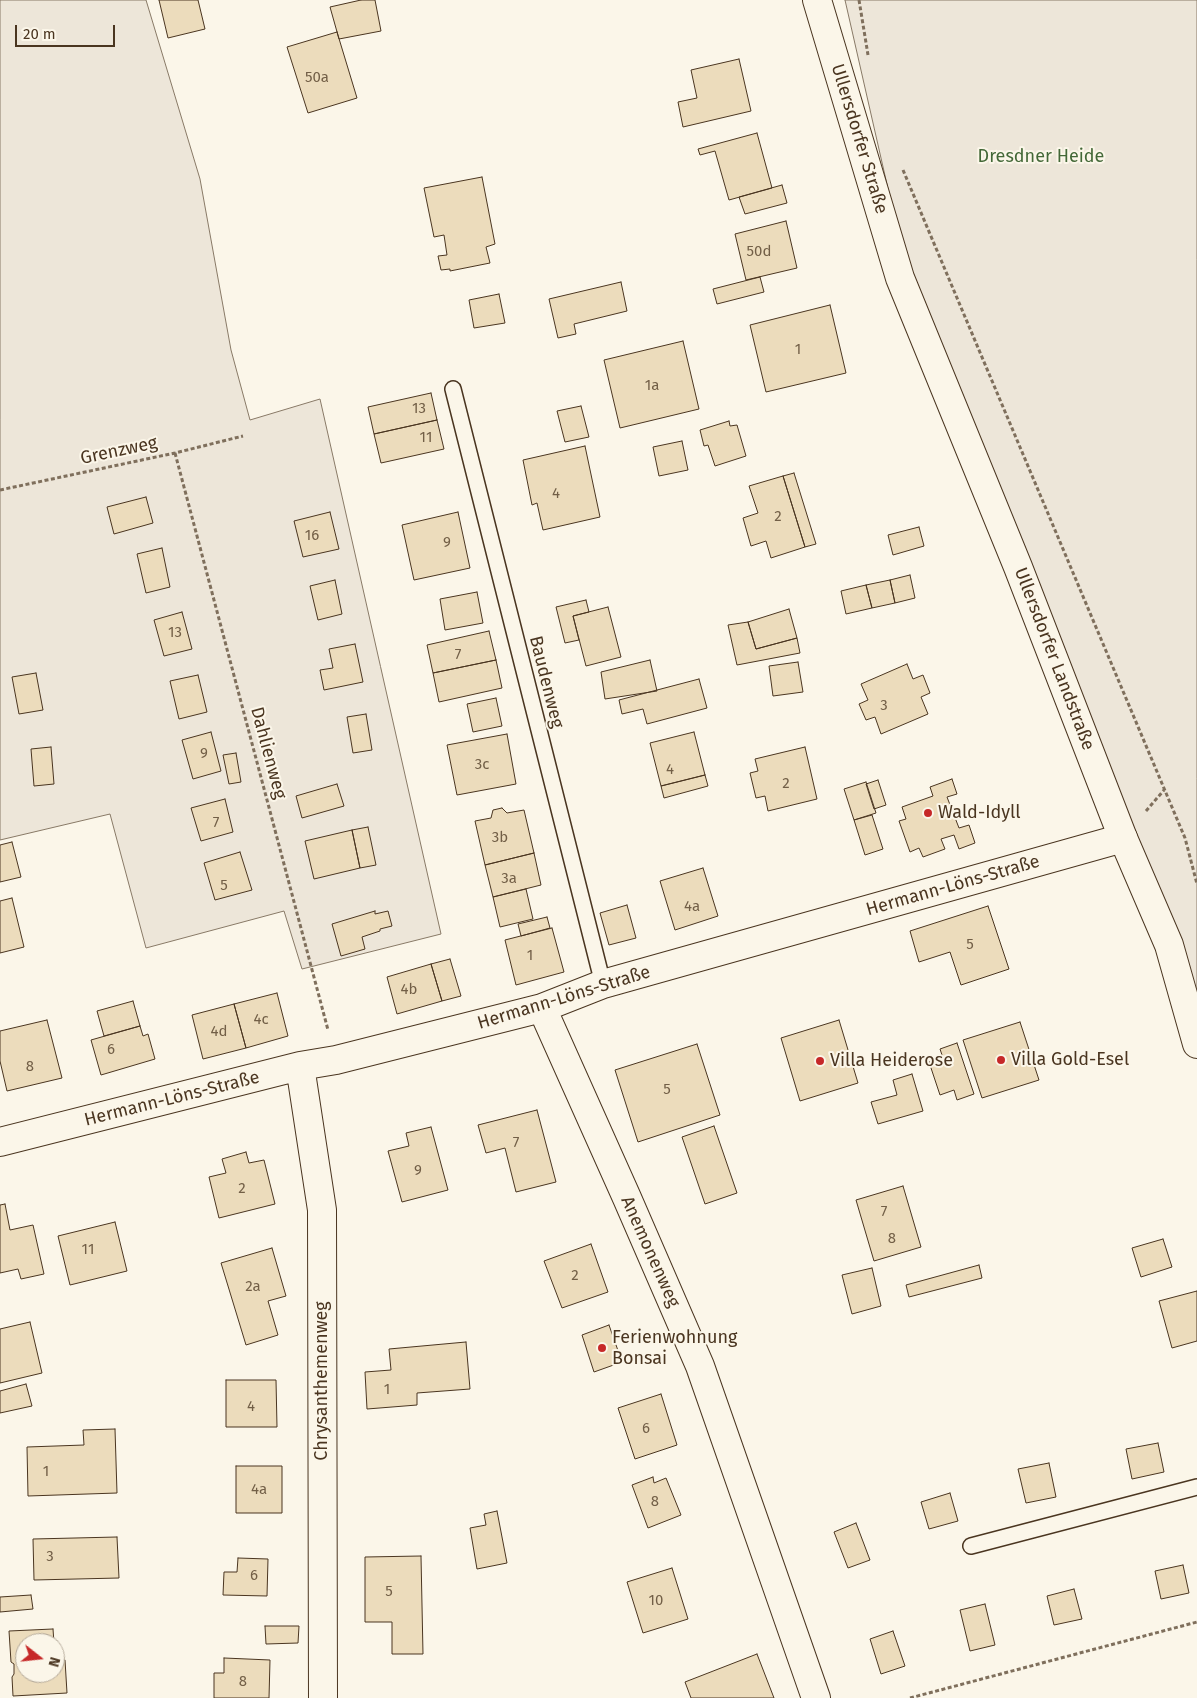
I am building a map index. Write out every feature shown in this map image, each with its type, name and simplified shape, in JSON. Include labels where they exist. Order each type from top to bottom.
[{"type":"street","name":"Ullersdorfer Straße","points":[[817,0],[900,278]]},
{"type":"street","name":"Ullersdorfer Landstraße","points":[[900,278],[1018,566],[1123,838],[1168,945],[1197,1044]]},
{"type":"street","name":"Hermann-Löns-Straße","points":[[0,1142],[300,1066],[336,1060],[542,1008],[603,984],[1123,838]]},
{"type":"street","name":"Anemonenweg","points":[[542,1008],[700,1366],[816,1698]]},
{"type":"street","name":"Chrysanthemenweg","points":[[300,1066],[322,1210],[322,1698]]},
{"type":"lane","name":"Baudenweg","points":[[453,389],[603,984]]},
{"type":"lane","points":[[970,1546],[1197,1487]]},
{"type":"path","points":[[859,0],[870,64]]},
{"type":"path","points":[[901,165],[1185,838],[1197,884]]},
{"type":"path","name":"Grenzweg","points":[[0,490],[175,453],[243,436]]},
{"type":"path","name":"Dahlienweg","points":[[175,453],[336,1060]]},
{"type":"path","points":[[910,1698],[1197,1622]]},
{"type":"green space","points":[[0,0],[146,0],[200,179],[231,350],[250,420],[320,399],[441,934],[302,969],[284,911],[146,948],[110,814],[0,840]]},
{"type":"green space","name":"Dresdner Heide","points":[[845,0],[1197,0],[1197,1038],[904,259]]},
{"type":"building","points":[[159,0],[198,0],[205,29],[168,38]]},
{"type":"building","points":[[361,0],[375,0],[381,31],[339,39],[330,7]]},
{"type":"building","points":[[337,32],[357,98],[308,113],[287,47]]},
{"type":"building","points":[[739,59],[751,111],[683,127],[678,102],[697,98],[691,70]]},
{"type":"building","points":[[757,133],[772,188],[729,200],[715,151],[700,155],[698,149]]},
{"type":"building","points":[[482,177],[495,244],[486,247],[490,263],[450,271],[450,269],[441,270],[438,256],[447,255],[444,235],[434,237],[424,188]]},
{"type":"building","points":[[782,185],[787,203],[745,214],[739,197]]},
{"type":"building","points":[[786,221],[797,268],[746,280],[735,234]]},
{"type":"building","points":[[760,277],[764,292],[717,304],[713,289]]},
{"type":"building","points":[[621,282],[627,311],[574,324],[576,334],[558,338],[549,299]]},
{"type":"building","points":[[499,294],[505,323],[474,328],[469,300]]},
{"type":"building","points":[[830,305],[846,373],[766,392],[750,325]]},
{"type":"building","points":[[683,341],[699,409],[620,428],[604,360]]},
{"type":"building","points":[[431,393],[437,420],[374,434],[368,407]]},
{"type":"building","points":[[581,406],[589,437],[565,442],[557,411]]},
{"type":"building","points":[[437,420],[444,449],[381,463],[374,434]]},
{"type":"building","points":[[729,421],[730,426],[737,425],[746,456],[715,466],[708,445],[704,446],[700,430]]},
{"type":"building","points":[[682,441],[688,470],[659,476],[653,447]]},
{"type":"building","points":[[585,446],[600,517],[543,530],[537,503],[532,505],[523,460]]},
{"type":"building","points":[[794,473],[816,544],[805,547],[783,476]]},
{"type":"building","points":[[783,476],[805,547],[771,558],[766,541],[751,546],[743,518],[758,513],[749,486]]},
{"type":"building","points":[[146,497],[153,523],[114,534],[107,507]]},
{"type":"building","points":[[330,512],[339,549],[303,557],[294,521]]},
{"type":"building","points":[[458,512],[470,568],[414,580],[402,525]]},
{"type":"building","points":[[919,527],[924,546],[893,555],[888,535]]},
{"type":"building","points":[[162,548],[170,587],[146,593],[137,554]]},
{"type":"building","points":[[910,575],[915,598],[895,603],[890,580]]},
{"type":"building","points":[[335,580],[342,614],[318,620],[310,586]]},
{"type":"building","points":[[890,580],[895,603],[872,608],[866,585]]},
{"type":"building","points":[[866,585],[872,608],[846,614],[841,591]]},
{"type":"building","points":[[477,592],[483,623],[445,630],[440,599]]},
{"type":"building","points":[[586,600],[589,612],[573,616],[579,640],[565,643],[556,607]]},
{"type":"building","points":[[608,607],[621,657],[586,666],[573,616]]},
{"type":"building","points":[[789,609],[797,638],[756,649],[748,622]]},
{"type":"building","points":[[182,612],[192,649],[164,656],[154,620]]},
{"type":"building","points":[[748,622],[756,649],[797,638],[800,653],[737,665],[728,625]]},
{"type":"building","points":[[489,631],[496,660],[433,673],[427,645]]},
{"type":"building","points":[[355,644],[363,682],[324,690],[320,670],[333,668],[329,649]]},
{"type":"building","points":[[496,660],[502,688],[439,702],[433,673]]},
{"type":"building","points":[[650,660],[657,691],[605,699],[601,672]]},
{"type":"building","points":[[798,662],[803,692],[773,696],[769,666]]},
{"type":"building","points":[[907,664],[913,679],[923,675],[930,693],[921,697],[928,714],[881,734],[875,717],[866,720],[859,704],[868,700],[861,684]]},
{"type":"building","points":[[36,673],[43,710],[19,714],[12,677]]},
{"type":"building","points":[[198,675],[207,712],[179,719],[170,681]]},
{"type":"building","points":[[699,679],[707,708],[647,724],[643,709],[622,714],[619,700]]},
{"type":"building","points":[[496,698],[502,726],[473,732],[467,704]]},
{"type":"building","points":[[366,714],[372,750],[353,753],[347,717]]},
{"type":"building","points":[[211,732],[221,771],[193,779],[182,740]]},
{"type":"building","points":[[694,732],[705,775],[661,786],[650,743]]},
{"type":"building","points":[[507,734],[516,784],[457,795],[447,745]]},
{"type":"building","points":[[51,747],[54,784],[34,786],[31,749]]},
{"type":"building","points":[[805,747],[817,799],[768,811],[765,796],[756,798],[750,773],[758,771],[755,759]]},
{"type":"building","points":[[236,753],[241,782],[229,784],[223,755]]},
{"type":"building","points":[[705,775],[708,786],[664,798],[661,786]]},
{"type":"building","name":"Wald-Idyll","points":[[952,779],[957,794],[947,797],[959,828],[969,825],[975,843],[959,849],[954,835],[941,839],[945,849],[923,857],[919,848],[910,852],[899,821],[906,819],[902,807],[933,796],[930,787]]},
{"type":"building","points":[[878,780],[886,805],[874,809],[866,784]]},
{"type":"building","points":[[866,782],[876,813],[854,820],[844,789]]},
{"type":"building","points":[[337,784],[344,806],[302,818],[296,796]]},
{"type":"building","points":[[225,799],[233,832],[201,841],[191,808]]},
{"type":"building","points":[[502,808],[507,813],[524,810],[534,853],[485,865],[475,821],[491,818],[493,810]]},
{"type":"building","points":[[872,815],[883,849],[865,855],[854,820]]},
{"type":"building","points":[[368,827],[376,865],[360,868],[352,830]]},
{"type":"building","points":[[352,830],[360,868],[314,879],[305,841]]},
{"type":"building","points":[[12,842],[21,877],[0,882],[0,845]]},
{"type":"building","points":[[240,852],[252,890],[215,900],[204,863]]},
{"type":"building","points":[[534,853],[541,885],[493,897],[485,865]]},
{"type":"building","points":[[703,868],[718,916],[675,930],[660,881]]},
{"type":"building","points":[[526,889],[533,919],[500,927],[493,897]]},
{"type":"building","points":[[12,898],[24,947],[0,953],[0,901]]},
{"type":"building","points":[[627,905],[636,938],[609,945],[600,913]]},
{"type":"building","points":[[988,906],[1009,969],[961,985],[950,952],[919,962],[910,931]]},
{"type":"building","points":[[375,911],[375,914],[388,911],[392,926],[362,937],[365,949],[341,956],[332,924]]},
{"type":"building","points":[[547,917],[550,928],[521,936],[518,924]]},
{"type":"building","points":[[552,928],[564,972],[516,985],[505,940]]},
{"type":"building","points":[[450,959],[461,996],[442,1001],[431,964]]},
{"type":"building","points":[[431,964],[442,1001],[397,1014],[387,977]]},
{"type":"building","points":[[277,993],[288,1036],[246,1048],[234,1004]]},
{"type":"building","points":[[133,1001],[140,1026],[104,1036],[97,1011]]},
{"type":"building","points":[[234,1004],[246,1048],[203,1059],[192,1015]]},
{"type":"building","points":[[47,1020],[62,1078],[7,1091],[0,1061],[0,1031]]},
{"type":"building","name":"Villa Heiderose","points":[[839,1020],[858,1083],[800,1101],[781,1038]]},
{"type":"building","name":"Villa Gold-Esel","points":[[1020,1022],[1039,1080],[982,1098],[963,1040]]},
{"type":"building","points":[[140,1026],[143,1036],[148,1034],[155,1059],[101,1075],[91,1040]]},
{"type":"building","points":[[957,1043],[974,1094],[957,1100],[954,1090],[940,1095],[929,1062],[943,1058],[940,1049]]},
{"type":"building","points":[[697,1044],[720,1115],[638,1142],[615,1070]]},
{"type":"building","points":[[912,1074],[923,1111],[878,1124],[871,1102],[897,1095],[893,1080]]},
{"type":"building","points":[[537,1110],[556,1182],[516,1192],[505,1148],[486,1153],[478,1125]]},
{"type":"building","points":[[714,1126],[737,1193],[705,1204],[682,1137]]},
{"type":"building","points":[[431,1127],[448,1190],[402,1202],[388,1151],[409,1146],[406,1133]]},
{"type":"building","points":[[246,1152],[249,1163],[264,1160],[275,1204],[219,1218],[209,1177],[226,1173],[222,1159]]},
{"type":"building","points":[[903,1186],[921,1247],[874,1261],[856,1200]]},
{"type":"building","points":[[5,1204],[10,1230],[33,1225],[44,1274],[21,1279],[18,1269],[0,1273],[0,1205]]},
{"type":"building","points":[[115,1222],[127,1271],[70,1285],[58,1236]]},
{"type":"building","points":[[1163,1239],[1172,1267],[1141,1277],[1132,1248]]},
{"type":"building","points":[[591,1244],[608,1292],[562,1308],[544,1261]]},
{"type":"building","points":[[272,1248],[286,1296],[268,1301],[278,1335],[246,1345],[221,1263]]},
{"type":"building","points":[[979,1265],[982,1278],[909,1297],[906,1285]]},
{"type":"building","points":[[872,1268],[881,1306],[852,1314],[842,1275]]},
{"type":"building","points":[[1197,1291],[1197,1341],[1172,1348],[1159,1301]]},
{"type":"building","points":[[30,1322],[42,1373],[0,1383],[0,1329]]},
{"type":"building","name":"Ferienwohnung Bonsai","points":[[609,1325],[622,1362],[594,1372],[582,1335]]},
{"type":"building","points":[[466,1342],[470,1389],[417,1393],[417,1405],[367,1409],[365,1372],[391,1370],[389,1349]]},
{"type":"building","points":[[226,1380],[276,1380],[277,1427],[226,1427]]},
{"type":"building","points":[[26,1384],[32,1406],[0,1413],[0,1391]]},
{"type":"building","points":[[661,1394],[677,1445],[635,1459],[618,1408]]},
{"type":"building","points":[[115,1429],[117,1493],[28,1496],[27,1447],[84,1445],[83,1430]]},
{"type":"building","points":[[1158,1443],[1164,1472],[1132,1479],[1126,1449]]},
{"type":"building","points":[[1049,1463],[1056,1497],[1026,1503],[1018,1469]]},
{"type":"building","points":[[236,1466],[282,1466],[282,1513],[236,1513]]},
{"type":"building","points":[[653,1477],[654,1483],[666,1478],[681,1515],[648,1528],[632,1485]]},
{"type":"building","points":[[950,1493],[958,1521],[929,1529],[921,1502]]},
{"type":"building","points":[[497,1511],[507,1563],[477,1569],[470,1528],[486,1525],[484,1514]]},
{"type":"building","points":[[856,1523],[870,1560],[848,1568],[834,1532]]},
{"type":"building","points":[[117,1537],[119,1578],[34,1580],[33,1539]]},
{"type":"building","points":[[421,1556],[423,1654],[392,1654],[392,1622],[365,1622],[365,1557]]},
{"type":"building","points":[[238,1558],[268,1559],[267,1596],[223,1595],[224,1572],[237,1572]]},
{"type":"building","points":[[1183,1565],[1189,1593],[1161,1599],[1155,1571]]},
{"type":"building","points":[[672,1568],[688,1619],[643,1633],[627,1582]]},
{"type":"building","points":[[1074,1589],[1082,1619],[1054,1625],[1047,1596]]},
{"type":"building","points":[[31,1595],[33,1609],[0,1612],[0,1597]]},
{"type":"building","points":[[985,1604],[995,1645],[970,1651],[960,1610]]},
{"type":"building","points":[[265,1626],[299,1626],[298,1643],[266,1644]]},
{"type":"building","points":[[53,1629],[53,1633],[15,1633],[15,1683],[65,1683],[65,1660],[67,1693],[13,1696],[12,1677],[14,1674],[14,1664],[11,1662],[9,1631]]},
{"type":"building","points":[[893,1631],[905,1666],[881,1674],[870,1639]]},
{"type":"building","points":[[757,1654],[774,1698],[691,1698],[685,1682]]},
{"type":"building","points":[[224,1658],[270,1660],[269,1698],[214,1698],[214,1673],[224,1673]]},
{"type":"place","name":"Wald-Idyll","points":[[928,813]]},
{"type":"place","name":"Villa Gold-Esel","points":[[1001,1060]]},
{"type":"place","name":"Villa Heiderose","points":[[820,1061]]},
{"type":"place","name":"Ferienwohnung Bonsai","points":[[602,1348]]}]
